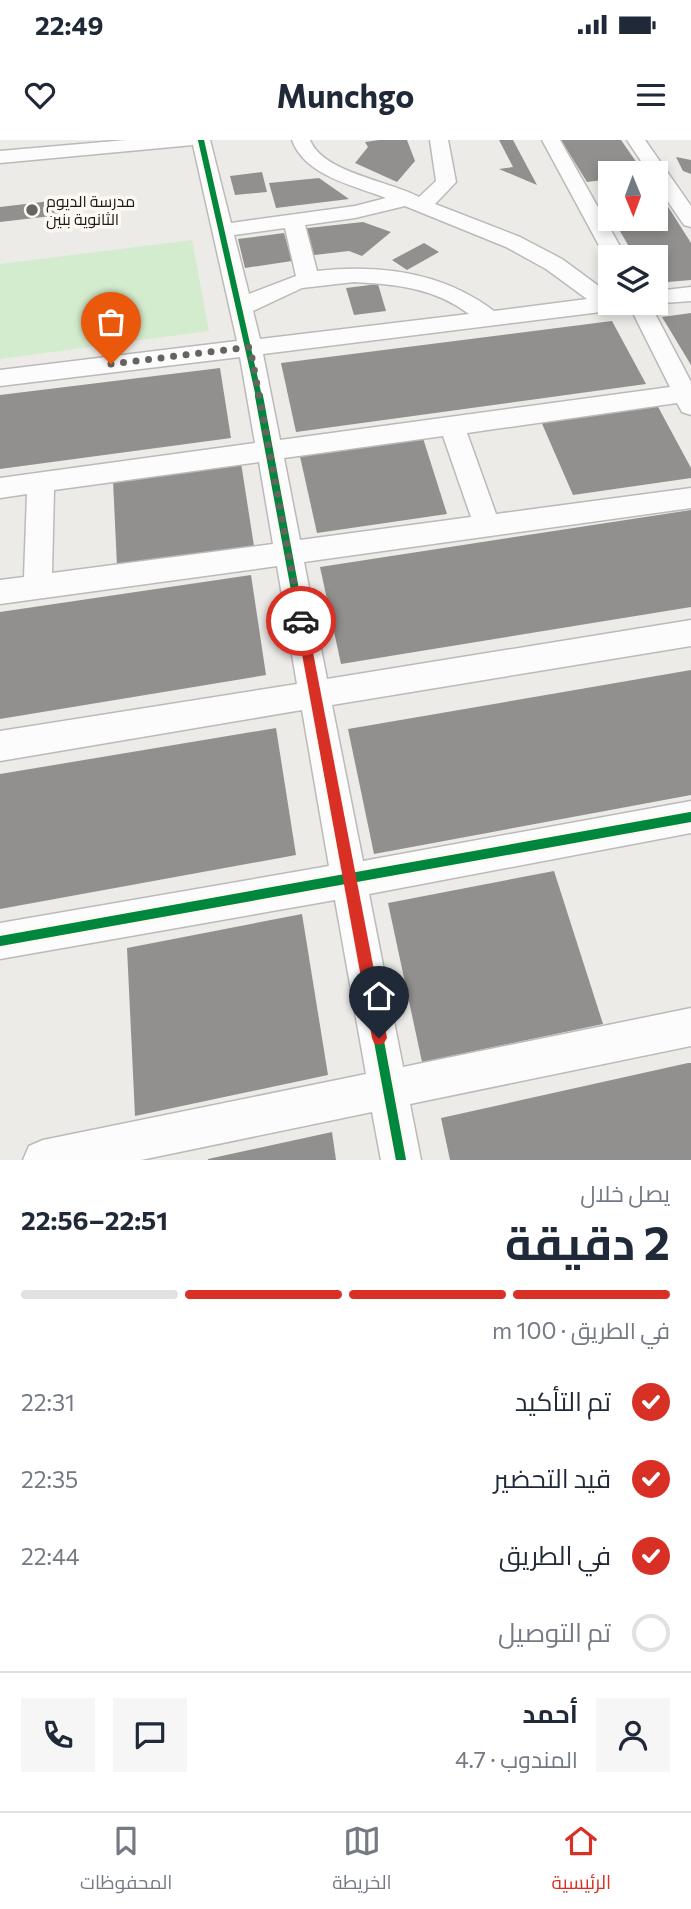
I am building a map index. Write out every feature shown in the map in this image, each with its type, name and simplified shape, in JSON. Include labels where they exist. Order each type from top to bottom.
[{"type":"street","points":[[0,156],[130,142],[189,140]]},
{"type":"street","points":[[201,140],[250,347],[401,1160]]},
{"type":"street","points":[[301,140],[306,153],[321,165],[416,201],[527,249],[598,293]]},
{"type":"street","points":[[223,230],[416,201],[446,182],[439,140]]},
{"type":"street","points":[[551,140],[592,192],[612,245]]},
{"type":"street","points":[[636,140],[648,161]]},
{"type":"street","points":[[668,193],[691,221]]},
{"type":"street","points":[[294,221],[308,279]]},
{"type":"street","points":[[241,308],[272,291],[308,279],[354,274],[427,284],[457,295],[489,318]]},
{"type":"street","points":[[668,297],[691,294]]},
{"type":"street","points":[[0,378],[598,305]]},
{"type":"street","points":[[0,488],[452,425],[689,398],[645,315]]},
{"type":"street","points":[[452,425],[487,526]]},
{"type":"street","points":[[38,587],[41,482]]},
{"type":"street","points":[[0,592],[691,498]]},
{"type":"street","points":[[0,746],[691,633]]},
{"type":"street","points":[[0,941],[691,817]]},
{"type":"street","points":[[43,1160],[691,1027]]},
{"type":"green space","points":[[192,240],[209,331],[0,359],[0,264]]},
{"type":"building","points":[[407,140],[415,161],[397,182],[355,163],[368,147],[365,142]]},
{"type":"building","points":[[499,140],[513,140],[537,185],[499,169],[513,167]]},
{"type":"building","points":[[561,140],[621,140],[636,161],[598,161],[598,181],[587,182]]},
{"type":"building","points":[[676,157],[691,160],[691,174],[683,171]]},
{"type":"building","points":[[262,172],[267,192],[235,195],[230,176]]},
{"type":"building","points":[[319,178],[349,199],[276,208],[269,183]]},
{"type":"building","points":[[59,200],[60,215],[0,222],[0,207]]},
{"type":"building","points":[[668,207],[691,243],[691,280],[668,282],[668,245],[628,245],[620,231],[668,231]]},
{"type":"building","points":[[363,222],[391,232],[362,256],[349,251],[306,256],[299,229]]},
{"type":"building","points":[[284,233],[292,261],[245,268],[238,239]]},
{"type":"building","points":[[424,243],[439,252],[407,270],[392,260]]},
{"type":"building","points":[[378,284],[386,311],[354,315],[346,288]]},
{"type":"building","points":[[691,313],[691,365],[662,317]]},
{"type":"building","points":[[612,321],[646,384],[296,432],[281,363]]},
{"type":"building","points":[[220,368],[231,438],[0,469],[0,395]]},
{"type":"building","points":[[656,403],[691,468],[691,478],[573,495],[540,419]]},
{"type":"building","points":[[422,435],[447,514],[317,533],[299,452]]},
{"type":"building","points":[[241,463],[254,546],[117,566],[113,481]]},
{"type":"building","points":[[691,510],[691,607],[341,664],[320,567]]},
{"type":"building","points":[[251,575],[266,675],[0,719],[0,612]]},
{"type":"building","points":[[691,670],[691,795],[374,854],[348,729]]},
{"type":"building","points":[[276,728],[296,855],[0,909],[0,774]]},
{"type":"building","points":[[554,871],[603,1024],[422,1062],[388,903]]},
{"type":"building","points":[[302,914],[328,1075],[135,1116],[127,948]]},
{"type":"building","points":[[691,1063],[691,1160],[450,1160],[441,1118]]},
{"type":"building","points":[[332,1132],[336,1160],[208,1160],[208,1159]]},
{"type":"cycle path","points":[[201,140],[250,347],[401,1160]]},
{"type":"cycle path","points":[[0,941],[691,817]]},
{"type":"way so far","points":[[111,364],[250,347],[301,621]]},
{"type":"place","name":"مدرسة الديوم الثانوية بنين","points":[[32,210]]},
{"type":"route","points":[[301,621],[379,1038]]}]
